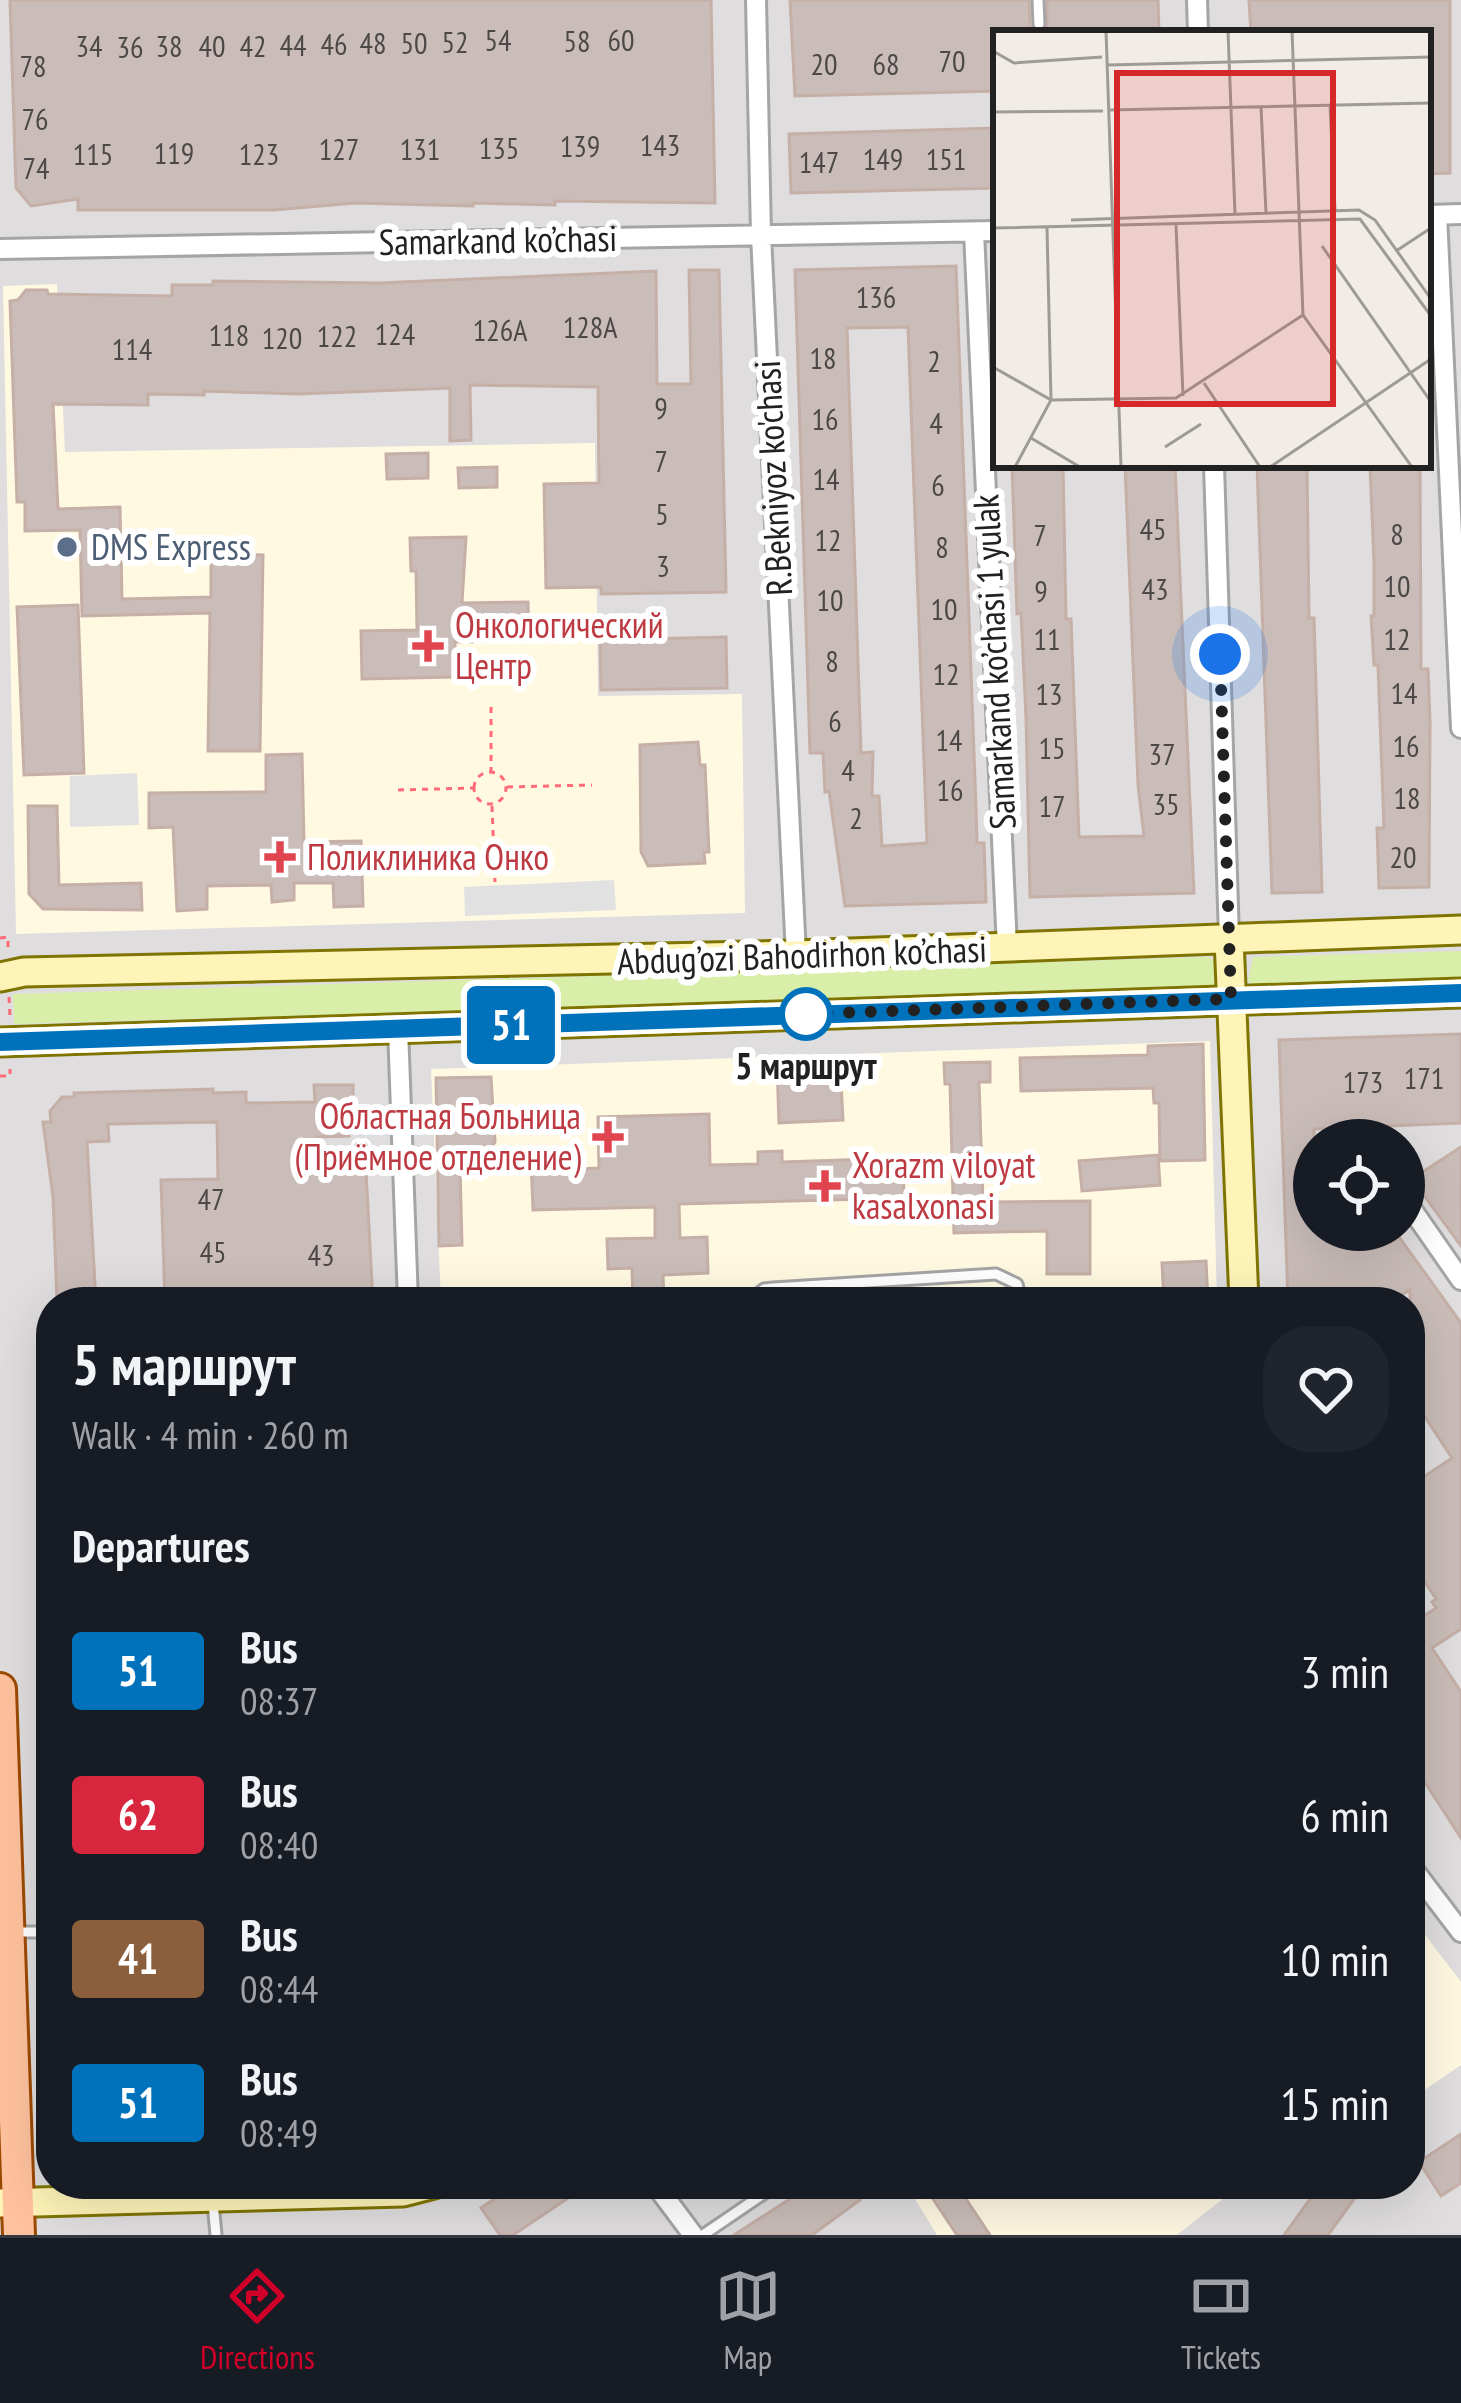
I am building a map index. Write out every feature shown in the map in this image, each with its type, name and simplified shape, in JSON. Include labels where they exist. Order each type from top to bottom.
[{"type":"main road","name":"Abdug’ozi Bahodirhon ko’chasi","points":[[4,975],[796,955],[1461,930]]},
{"type":"main road","points":[[1229,938],[1243,1287]]},
{"type":"main road","name":"Abdug’ozi Bahodirhon ko’chasi","points":[[5,1042],[1461,993]]},
{"type":"main road","points":[[0,1689],[9,1932],[9,2203],[20,2235]]},
{"type":"main road","points":[[9,2203],[145,2199]]},
{"type":"street","name":"R.Bekniyoz ko'chasi","points":[[756,0],[761,235],[796,955]]},
{"type":"street","points":[[1197,0],[1198,30]]},
{"type":"street","points":[[1461,214],[1433,215],[1461,728]]},
{"type":"street","name":"Samarkand ko’chasi","points":[[0,249],[993,231]]},
{"type":"street","name":"Samarkand ko’chasi 1 yulak","points":[[974,232],[1006,948]]},
{"type":"street","points":[[1214,468],[1229,938]]},
{"type":"street","points":[[398,1028],[407,1287]]},
{"type":"street","points":[[1425,1228],[1461,1280]]},
{"type":"street","points":[[1425,1884],[1461,1932]]},
{"type":"street","points":[[666,2199],[693,2235]]},
{"type":"lane","points":[[1038,0],[1039,24]]},
{"type":"lane","points":[[789,1287],[996,1274],[1018,1287]]},
{"type":"lane","points":[[9,1932],[36,1932]]},
{"type":"lane","points":[[213,2199],[216,2235]]},
{"type":"lane","points":[[703,2235],[756,2199]]},
{"type":"path","points":[[491,704],[491,773]]},
{"type":"path","points":[[491,773],[506,787],[503,797],[492,804],[481,802],[474,788],[481,775],[491,773]]},
{"type":"path","points":[[506,787],[592,785]]},
{"type":"path","points":[[398,790],[474,788]]},
{"type":"path","points":[[492,804],[494,882]]},
{"type":"path","points":[[0,938],[8,937],[4,975],[10,1076],[0,1076]]},
{"type":"shaded area","points":[[0,0],[1461,0],[1461,2235],[0,2235]]},
{"type":"shaded area","points":[[57,284],[65,452],[595,443],[598,696],[742,694],[745,913],[16,934],[3,286]]},
{"type":"shaded area","points":[[137,773],[139,825],[70,827],[70,776]]},
{"type":"shaded area","points":[[614,880],[616,910],[465,916],[464,887]]},
{"type":"shaded area","name":"Xorazm viloyat kasalxonasi","points":[[1210,1041],[1217,1287],[440,1287],[431,1069]]},
{"type":"shaded area","points":[[1425,1935],[1461,1982],[1461,2065],[1425,2090]]},
{"type":"shaded area","points":[[915,2199],[1223,2199],[1177,2235],[937,2235]]},
{"type":"green space","points":[[1461,951],[1461,982],[1255,988],[1248,980],[1253,957]]},
{"type":"green space","points":[[1209,957],[1217,964],[1215,986],[1206,990],[14,1024],[13,994]]},
{"type":"building","points":[[10,0],[711,0],[715,203],[355,203],[274,210],[78,210],[78,199],[31,206],[16,188]]},
{"type":"building","points":[[790,0],[1029,0],[1030,26],[1035,30],[993,30],[993,91],[795,96]]},
{"type":"building","points":[[1047,0],[1158,0],[1159,30],[1042,30],[1047,27]]},
{"type":"building","points":[[1249,0],[1450,0],[1450,173],[1431,174],[1431,30],[1251,30]]},
{"type":"building","points":[[993,128],[993,188],[791,193],[789,134]]},
{"type":"building","points":[[956,266],[977,843],[984,843],[986,902],[845,906],[823,753],[810,753],[795,270]],"holes":[[[908,327],[927,843],[882,846],[879,796],[872,796],[873,752],[861,753],[847,328]]]},
{"type":"building","points":[[689,270],[719,270],[726,592],[601,594],[601,587],[546,588],[544,484],[599,483],[598,387],[470,385],[471,440],[450,441],[450,388],[298,394],[204,391],[204,395],[148,394],[148,405],[53,404],[58,509],[120,507],[122,599],[211,597],[211,554],[263,555],[260,751],[208,751],[210,613],[82,616],[80,530],[25,531],[25,502],[17,502],[10,301],[18,300],[26,290],[172,296],[172,285],[213,285],[213,281],[379,283],[656,271],[657,384],[691,384]]},
{"type":"building","points":[[428,453],[428,478],[387,479],[386,454]]},
{"type":"building","points":[[497,467],[497,487],[459,488],[458,468]]},
{"type":"building","points":[[1012,468],[1063,468],[1079,837],[1144,836],[1125,468],[1175,468],[1194,893],[1030,897],[1026,717],[1021,613],[1017,614]]},
{"type":"building","points":[[1257,468],[1307,468],[1322,892],[1272,893]]},
{"type":"building","points":[[1370,468],[1420,468],[1421,669],[1428,669],[1430,722],[1429,887],[1379,888],[1377,828],[1384,828],[1378,665],[1374,665],[1371,616]]},
{"type":"building","points":[[466,537],[462,603],[528,602],[529,641],[455,642],[455,677],[362,679],[361,631],[417,630],[410,538]]},
{"type":"building","points":[[78,605],[84,773],[24,775],[17,607]]},
{"type":"building","points":[[726,637],[727,688],[601,690],[600,640]]},
{"type":"building","points":[[698,742],[700,765],[705,765],[709,852],[704,852],[705,863],[648,866],[641,852],[640,745]]},
{"type":"building","points":[[302,754],[304,842],[361,841],[363,906],[334,907],[333,883],[294,883],[294,900],[272,902],[271,885],[207,886],[207,909],[177,911],[173,827],[149,828],[149,793],[266,792],[266,755]]},
{"type":"building","points":[[28,806],[57,806],[59,885],[141,883],[142,910],[43,909],[29,894]]},
{"type":"building","points":[[1461,1034],[1461,1123],[1293,1119],[1293,1251],[1409,1251],[1461,1323],[1461,1629],[1432,1648],[1461,1692],[1461,1838],[1425,1782],[1425,1615],[1436,1608],[1432,1602],[1436,1599],[1425,1582],[1425,1476],[1452,1458],[1425,1417],[1425,1287],[1287,1287],[1279,1040]]},
{"type":"building","points":[[1203,1044],[1205,1160],[1160,1161],[1159,1103],[1154,1103],[1153,1088],[1021,1091],[1020,1058],[1148,1055],[1148,1046]]},
{"type":"building","points":[[990,1062],[990,1082],[979,1082],[983,1202],[1090,1201],[1090,1274],[1047,1274],[1047,1231],[954,1233],[950,1084],[945,1084],[944,1063]]},
{"type":"building","points":[[840,1063],[843,1120],[779,1123],[777,1065]]},
{"type":"building","points":[[491,1077],[495,1142],[477,1167],[460,1167],[462,1245],[439,1246],[436,1078]]},
{"type":"building","points":[[314,1085],[353,1085],[353,1131],[349,1136],[316,1137],[316,1172],[366,1171],[372,1287],[165,1287],[161,1180],[218,1179],[217,1122],[108,1124],[109,1141],[87,1142],[95,1287],[56,1287],[53,1197],[43,1122],[51,1122],[50,1111],[62,1097],[213,1089],[213,1093],[246,1092],[246,1103],[315,1102]]},
{"type":"building","points":[[709,1114],[710,1165],[758,1164],[758,1152],[782,1151],[782,1162],[903,1158],[904,1198],[679,1204],[680,1238],[707,1237],[708,1273],[663,1275],[663,1287],[633,1287],[632,1268],[608,1269],[607,1239],[655,1238],[655,1207],[533,1210],[531,1160],[552,1159],[553,1170],[599,1168],[598,1117]]},
{"type":"building","points":[[1461,1147],[1461,1246],[1425,1197],[1425,1171]]},
{"type":"building","points":[[1158,1155],[1160,1185],[1082,1191],[1079,1161]]},
{"type":"building","points":[[1206,1261],[1207,1287],[1163,1287],[1162,1263]]},
{"type":"building","points":[[1461,2134],[1461,2183],[1441,2196],[1425,2171],[1425,2158]]},
{"type":"building","points":[[494,2199],[567,2199],[513,2235],[500,2235],[481,2208]]},
{"type":"building","points":[[790,2199],[860,2200],[812,2235],[734,2235]]},
{"type":"building","points":[[933,2199],[966,2199],[990,2235],[957,2235]]},
{"type":"building","points":[[1310,2199],[1354,2199],[1328,2235],[1284,2235]]},
{"type":"bus line","name":"51","points":[[0,1042],[1461,993]]},
{"type":"place","name":"DMS Express","points":[[67,547]]},
{"type":"place","name":"Онкологический Центр","points":[[428,646]]},
{"type":"place","name":"Поликлиника Онко","points":[[280,857]]},
{"type":"place","name":"5 маршрут","points":[[806,1014]]},
{"type":"place","name":"Областная Больница (Приёмное отделение)","points":[[608,1137]]},
{"type":"place","name":"Xorazm viloyat kasalxonasi","points":[[825,1186]]},
{"type":"route","points":[[806,1014],[1231,999],[1220,654]]}]
